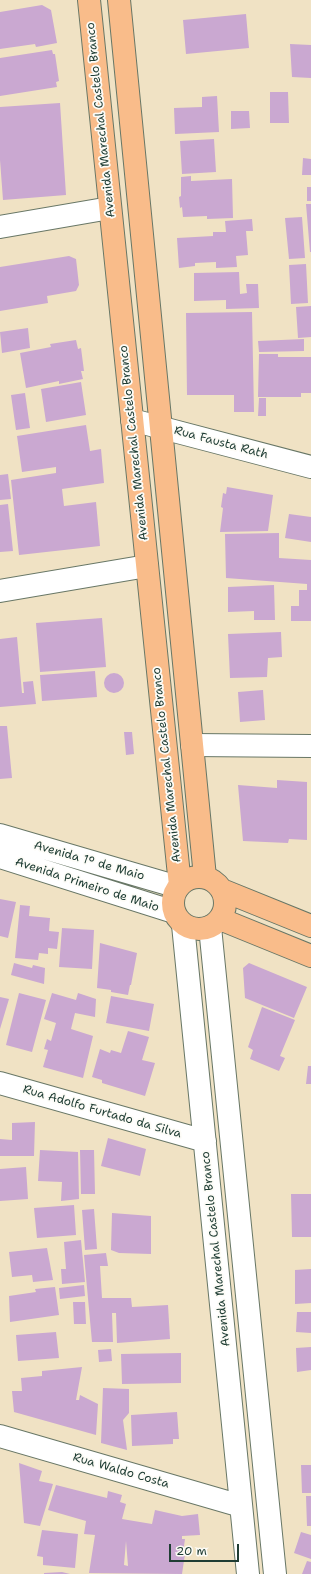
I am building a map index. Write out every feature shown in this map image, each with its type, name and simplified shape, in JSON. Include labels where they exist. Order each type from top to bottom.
[{"type":"main road","name":"Avenida Marechal Castelo Branco","points":[[89,0],[179,886]]},
{"type":"main road","points":[[119,0],[192,745],[213,884],[225,905],[224,912],[215,923],[196,930],[179,919],[172,904],[174,894],[179,886],[190,878],[213,884],[311,926]]},
{"type":"main road","points":[[215,923],[311,956]]},
{"type":"street","points":[[0,227],[110,208]]},
{"type":"street","name":"Rua Fausta Rath","points":[[132,420],[311,467]]},
{"type":"street","points":[[0,590],[147,566]]},
{"type":"street","points":[[192,745],[311,746]]},
{"type":"street","name":"Avenida 1º de Maio","points":[[0,835],[179,886]]},
{"type":"street","name":"Avenida Primeiro de Maio","points":[[0,857],[179,919]]},
{"type":"street","name":"Avenida Marechal Castelo Branco","points":[[179,919],[205,1141],[248,1574]]},
{"type":"street","points":[[215,923],[275,1574]]},
{"type":"street","name":"Rua Adolfo Furtado da Silva","points":[[0,1084],[205,1141]]},
{"type":"street","name":"Rua Waldo Costa","points":[[0,1436],[241,1506]]},
{"type":"building","points":[[42,5],[51,10],[57,43],[36,47],[35,44],[0,49],[0,12]]},
{"type":"building","points":[[246,14],[249,48],[186,54],[183,20]]},
{"type":"building","points":[[290,44],[311,45],[311,78],[292,77]]},
{"type":"building","points":[[52,50],[53,54],[55,54],[59,81],[56,82],[57,87],[0,96],[0,58]]},
{"type":"building","points":[[270,92],[288,92],[289,123],[270,123]]},
{"type":"building","points":[[217,96],[219,132],[175,134],[174,108],[202,107],[202,97]]},
{"type":"building","points":[[60,103],[66,195],[3,200],[0,160],[0,107]]},
{"type":"building","points":[[231,111],[249,111],[250,128],[231,129]]},
{"type":"building","points":[[214,139],[216,172],[182,174],[180,141]]},
{"type":"building","points":[[303,158],[311,159],[311,175],[302,175]]},
{"type":"building","points":[[191,176],[191,181],[232,179],[233,218],[207,219],[207,216],[183,217],[179,197],[181,196],[181,177]]},
{"type":"building","points":[[307,187],[311,187],[311,201],[307,201]]},
{"type":"building","points":[[306,204],[311,204],[311,252],[310,252]]},
{"type":"building","points":[[302,217],[305,258],[289,259],[285,218]]},
{"type":"building","points":[[252,219],[253,231],[246,231],[248,255],[236,256],[237,267],[216,268],[216,262],[195,263],[195,266],[179,268],[177,238],[213,236],[213,232],[226,232],[225,221]]},
{"type":"building","points":[[69,256],[76,259],[79,285],[76,291],[47,296],[48,303],[0,311],[0,267]]},
{"type":"building","points":[[306,264],[308,303],[291,304],[289,265]]},
{"type":"building","points":[[239,272],[240,294],[247,293],[246,284],[258,284],[259,308],[226,309],[226,300],[194,301],[194,273]]},
{"type":"building","points":[[311,306],[311,337],[298,338],[296,307]]},
{"type":"building","points":[[252,312],[254,412],[234,412],[234,395],[187,395],[186,313]]},
{"type":"building","points":[[28,328],[30,348],[2,353],[0,332]]},
{"type":"building","points":[[304,339],[304,351],[259,352],[258,341]]},
{"type":"building","points":[[76,340],[78,349],[81,348],[84,371],[81,371],[83,379],[59,384],[59,381],[26,388],[20,353],[51,347],[50,344]]},
{"type":"building","points":[[259,354],[278,354],[278,357],[311,357],[311,393],[301,393],[301,397],[258,397]]},
{"type":"building","points":[[81,382],[86,415],[46,422],[41,389]]},
{"type":"building","points":[[25,393],[30,428],[16,430],[11,395]]},
{"type":"building","points":[[259,398],[266,398],[266,416],[258,416]]},
{"type":"building","points":[[86,425],[90,451],[101,449],[104,483],[62,489],[64,506],[96,502],[100,546],[19,555],[11,480],[56,473],[56,467],[22,472],[17,436]]},
{"type":"building","points":[[8,474],[11,499],[0,500],[0,475]]},
{"type":"building","points":[[227,487],[273,495],[268,531],[220,532],[223,493],[226,494]]},
{"type":"building","points":[[8,504],[13,551],[0,552],[0,505]]},
{"type":"building","points":[[289,514],[311,517],[311,542],[285,538]]},
{"type":"building","points":[[279,533],[279,558],[311,560],[311,621],[291,621],[291,606],[299,606],[299,590],[307,590],[307,584],[226,578],[225,534]]},
{"type":"building","points":[[274,585],[275,620],[254,620],[254,611],[228,612],[228,587]]},
{"type":"building","points":[[102,618],[106,667],[40,672],[36,623]]},
{"type":"building","points":[[281,632],[282,657],[268,658],[267,677],[230,678],[228,634]]},
{"type":"building","points":[[17,637],[22,693],[24,693],[23,682],[33,681],[36,704],[0,707],[0,639]]},
{"type":"building","points":[[95,671],[97,697],[42,701],[40,675]]},
{"type":"building","points":[[114,673],[121,676],[124,683],[121,690],[114,693],[107,690],[104,683],[107,676]]},
{"type":"building","points":[[263,690],[265,720],[240,722],[238,692]]},
{"type":"building","points":[[0,726],[7,726],[12,778],[0,779]]},
{"type":"building","points":[[124,732],[132,732],[134,754],[126,755]]},
{"type":"building","points":[[277,780],[307,782],[307,840],[289,839],[288,843],[243,841],[238,785],[277,788]]},
{"type":"building","points":[[0,899],[16,902],[8,938],[0,936]]},
{"type":"building","points":[[20,905],[30,906],[29,916],[50,918],[49,931],[59,932],[57,949],[48,948],[48,954],[39,953],[38,960],[15,958]]},
{"type":"building","points":[[62,928],[94,930],[92,969],[59,967]]},
{"type":"building","points":[[100,943],[137,953],[128,995],[97,988]]},
{"type":"building","points":[[14,963],[32,968],[33,965],[45,968],[44,984],[11,975]]},
{"type":"building","points":[[249,963],[307,987],[294,1018],[245,998],[243,968]]},
{"type":"building","points":[[19,993],[46,1000],[32,1052],[6,1045]]},
{"type":"building","points":[[52,993],[76,1000],[78,993],[96,999],[95,1017],[75,1013],[71,1029],[93,1036],[83,1078],[43,1067],[48,1050],[44,1049],[47,1039],[51,1041],[56,1023],[44,1019]]},
{"type":"building","points":[[111,996],[154,1004],[149,1031],[106,1023]]},
{"type":"building","points":[[0,997],[9,999],[0,1029]]},
{"type":"building","points":[[262,1007],[295,1020],[280,1056],[285,1058],[279,1071],[250,1059],[253,1050],[248,1047]]},
{"type":"building","points":[[128,1031],[149,1037],[142,1060],[155,1063],[145,1096],[102,1083],[102,1080],[92,1077],[100,1049],[110,1053],[111,1050],[121,1053]]},
{"type":"building","points":[[308,1066],[311,1066],[311,1084],[306,1084]]},
{"type":"building","points":[[35,1122],[34,1156],[0,1156],[0,1139],[12,1140],[12,1123]]},
{"type":"building","points":[[108,1138],[146,1149],[140,1176],[101,1166]]},
{"type":"building","points":[[40,1150],[78,1152],[79,1199],[61,1201],[62,1182],[38,1181]]},
{"type":"building","points":[[80,1150],[94,1150],[95,1194],[81,1194]]},
{"type":"building","points":[[26,1167],[28,1199],[0,1201],[0,1169]]},
{"type":"building","points":[[291,1194],[311,1194],[311,1237],[292,1237]]},
{"type":"building","points":[[74,1205],[76,1235],[37,1238],[34,1208]]},
{"type":"building","points":[[94,1209],[97,1249],[85,1250],[82,1210]]},
{"type":"building","points":[[112,1213],[151,1216],[151,1254],[119,1253],[111,1250]]},
{"type":"building","points":[[81,1240],[85,1282],[62,1284],[61,1269],[66,1269],[64,1242]]},
{"type":"building","points":[[47,1248],[53,1280],[33,1282],[32,1275],[12,1277],[9,1252]]},
{"type":"building","points":[[106,1253],[108,1266],[100,1266],[102,1298],[131,1298],[132,1307],[168,1305],[170,1339],[117,1343],[116,1313],[112,1313],[113,1342],[92,1342],[84,1255]]},
{"type":"building","points":[[311,1269],[311,1303],[295,1304],[295,1270]]},
{"type":"building","points":[[84,1285],[85,1296],[60,1299],[59,1288]]},
{"type":"building","points":[[55,1287],[59,1315],[10,1322],[9,1296],[36,1292],[35,1289]]},
{"type":"building","points":[[73,1302],[85,1302],[86,1324],[74,1324]]},
{"type":"building","points":[[297,1312],[311,1312],[311,1333],[296,1332]]},
{"type":"building","points":[[56,1332],[59,1358],[18,1361],[16,1335]]},
{"type":"building","points":[[311,1347],[311,1370],[297,1372],[296,1348]]},
{"type":"building","points":[[111,1349],[112,1361],[99,1362],[98,1350]]},
{"type":"building","points":[[181,1353],[181,1383],[122,1384],[121,1354]]},
{"type":"building","points":[[82,1367],[76,1400],[79,1400],[80,1395],[98,1404],[96,1435],[14,1412],[12,1391],[22,1391],[21,1378],[42,1376],[42,1371]]},
{"type":"building","points":[[103,1388],[129,1389],[129,1413],[123,1420],[127,1450],[101,1443]]},
{"type":"building","points":[[177,1412],[179,1439],[173,1439],[173,1444],[132,1446],[131,1415]]},
{"type":"building","points":[[19,1463],[42,1471],[39,1481],[53,1484],[40,1526],[24,1523]]},
{"type":"building","points":[[301,1465],[311,1465],[311,1493],[302,1493]]},
{"type":"building","points":[[56,1485],[107,1498],[108,1491],[122,1495],[120,1502],[126,1504],[122,1519],[152,1524],[155,1510],[182,1516],[198,1514],[200,1535],[182,1536],[182,1539],[185,1539],[183,1553],[185,1554],[182,1574],[89,1573],[95,1535],[84,1534],[86,1521],[48,1510]],"holes":[[[126,1541],[128,1566],[124,1565]]]},
{"type":"building","points":[[306,1496],[311,1496],[311,1526],[307,1526]]},
{"type":"building","points":[[42,1530],[78,1534],[75,1568],[43,1565],[43,1557],[37,1556]]},
{"type":"building","points":[[301,1532],[311,1535],[311,1559],[294,1553]]},
{"type":"building","points":[[307,1561],[311,1562],[311,1574],[302,1574]]},
{"type":"building","points":[[62,1572],[70,1574],[44,1574],[44,1573]]}]
